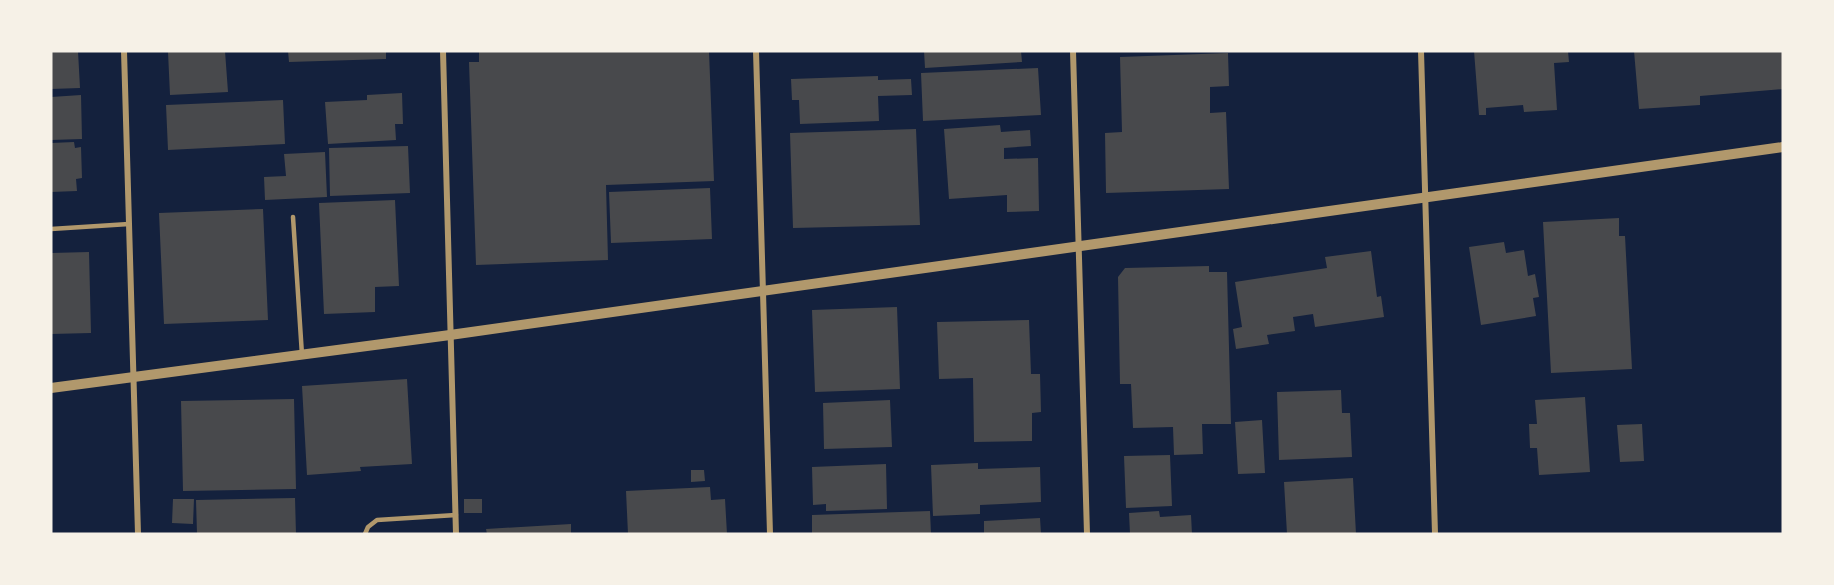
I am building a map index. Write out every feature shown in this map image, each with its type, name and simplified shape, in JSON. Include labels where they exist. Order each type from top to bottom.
[{"type":"street","points":[[124,51],[138,534]]},
{"type":"street","points":[[443,51],[456,534]]},
{"type":"street","points":[[756,51],[770,534]]},
{"type":"street","points":[[1073,51],[1087,534]]},
{"type":"street","points":[[1421,51],[1435,534]]},
{"type":"street","points":[[51,388],[450,335],[1783,147]]},
{"type":"lane","points":[[293,217],[302,355]]},
{"type":"lane","points":[[51,229],[129,224]]},
{"type":"lane","points":[[365,534],[368,527],[377,520],[456,515]]},
{"type":"building","points":[[51,51],[78,51],[80,88],[51,89]]},
{"type":"building","points":[[225,51],[228,92],[170,95],[168,52]]},
{"type":"building","points":[[288,51],[386,51],[386,59],[289,62]]},
{"type":"building","points":[[479,51],[709,51],[714,181],[606,185],[608,260],[476,265],[469,62],[479,62]]},
{"type":"building","points":[[924,51],[1021,51],[1022,62],[925,68]]},
{"type":"building","points":[[1474,51],[1568,51],[1569,62],[1554,63],[1557,110],[1524,112],[1523,105],[1486,108],[1486,115],[1479,115]]},
{"type":"building","points":[[1634,51],[1783,51],[1783,89],[1700,96],[1700,105],[1639,109]]},
{"type":"building","points":[[1228,53],[1229,86],[1210,87],[1210,113],[1226,112],[1229,189],[1106,193],[1105,133],[1122,132],[1120,57]]},
{"type":"building","points":[[1038,68],[1041,115],[923,121],[921,73]]},
{"type":"building","points":[[878,76],[878,80],[911,79],[912,95],[878,96],[879,121],[800,124],[799,100],[792,100],[791,79]]},
{"type":"building","points":[[402,93],[403,124],[395,124],[396,140],[328,144],[325,102],[367,100],[367,95]]},
{"type":"building","points":[[81,95],[82,139],[51,140],[51,97]]},
{"type":"building","points":[[283,100],[285,144],[168,150],[166,105]]},
{"type":"building","points":[[1000,125],[1001,132],[1030,130],[1031,146],[1004,148],[1004,159],[1038,158],[1039,211],[1007,212],[1007,195],[949,199],[944,129]]},
{"type":"building","points":[[916,129],[920,225],[793,228],[790,133]]},
{"type":"building","points":[[74,142],[75,148],[81,147],[82,178],[76,179],[77,191],[51,192],[51,143]]},
{"type":"building","points":[[408,146],[410,193],[330,196],[329,148]]},
{"type":"building","points":[[325,152],[327,197],[265,200],[264,177],[286,176],[284,154]]},
{"type":"building","points":[[710,188],[712,239],[611,243],[609,192]]},
{"type":"building","points":[[395,200],[399,286],[375,287],[375,312],[324,314],[319,203]]},
{"type":"building","points":[[263,209],[268,320],[164,324],[159,213]]},
{"type":"building","points":[[1619,218],[1619,236],[1625,236],[1632,369],[1551,373],[1543,222]]},
{"type":"building","points":[[1504,242],[1506,253],[1524,250],[1528,276],[1535,274],[1539,297],[1533,298],[1536,316],[1481,325],[1469,247]]},
{"type":"building","points":[[1371,251],[1377,297],[1381,296],[1384,317],[1315,327],[1313,314],[1293,317],[1295,331],[1267,335],[1269,344],[1236,349],[1233,329],[1242,327],[1235,282],[1327,268],[1325,257]]},
{"type":"building","points":[[89,252],[91,333],[51,334],[51,253]]},
{"type":"building","points":[[1209,266],[1209,272],[1227,272],[1231,424],[1202,424],[1203,454],[1174,455],[1173,427],[1133,428],[1131,384],[1120,384],[1118,277],[1125,268]]},
{"type":"building","points":[[897,307],[900,389],[815,392],[812,310]]},
{"type":"building","points":[[1029,320],[1031,374],[1040,374],[1041,412],[1032,413],[1032,441],[974,442],[973,378],[939,379],[937,322]]},
{"type":"building","points":[[407,379],[412,464],[360,467],[361,471],[307,475],[302,386]]},
{"type":"building","points":[[1341,390],[1342,413],[1350,413],[1352,457],[1279,460],[1277,392]]},
{"type":"building","points":[[1585,397],[1590,472],[1539,475],[1537,448],[1530,448],[1529,424],[1537,424],[1535,400]]},
{"type":"building","points":[[294,399],[296,489],[183,491],[181,401]]},
{"type":"building","points":[[890,400],[892,447],[824,449],[823,403]]},
{"type":"building","points":[[1262,420],[1265,473],[1238,474],[1235,422]]},
{"type":"building","points":[[1642,424],[1644,461],[1620,462],[1617,425]]},
{"type":"building","points":[[1170,455],[1172,506],[1126,508],[1124,456]]},
{"type":"building","points":[[978,463],[978,469],[1040,467],[1041,502],[980,505],[980,514],[933,516],[931,465]]},
{"type":"building","points":[[886,464],[887,509],[826,511],[826,504],[813,505],[812,467]]},
{"type":"building","points":[[691,470],[704,470],[705,481],[691,482]]},
{"type":"building","points":[[1353,478],[1356,534],[1287,534],[1284,482]]},
{"type":"building","points":[[710,487],[711,500],[725,499],[727,534],[628,534],[626,491]]},
{"type":"building","points":[[295,498],[296,534],[197,534],[196,500]]},
{"type":"building","points":[[173,499],[194,499],[193,524],[172,523]]},
{"type":"building","points":[[464,499],[482,499],[482,513],[464,513]]},
{"type":"building","points":[[930,511],[931,534],[812,534],[812,515]]},
{"type":"building","points":[[1159,511],[1160,517],[1191,515],[1192,534],[1130,534],[1129,513]]},
{"type":"building","points":[[1040,518],[1041,534],[984,534],[984,521]]},
{"type":"building","points":[[571,524],[571,534],[487,534],[486,529]]}]
